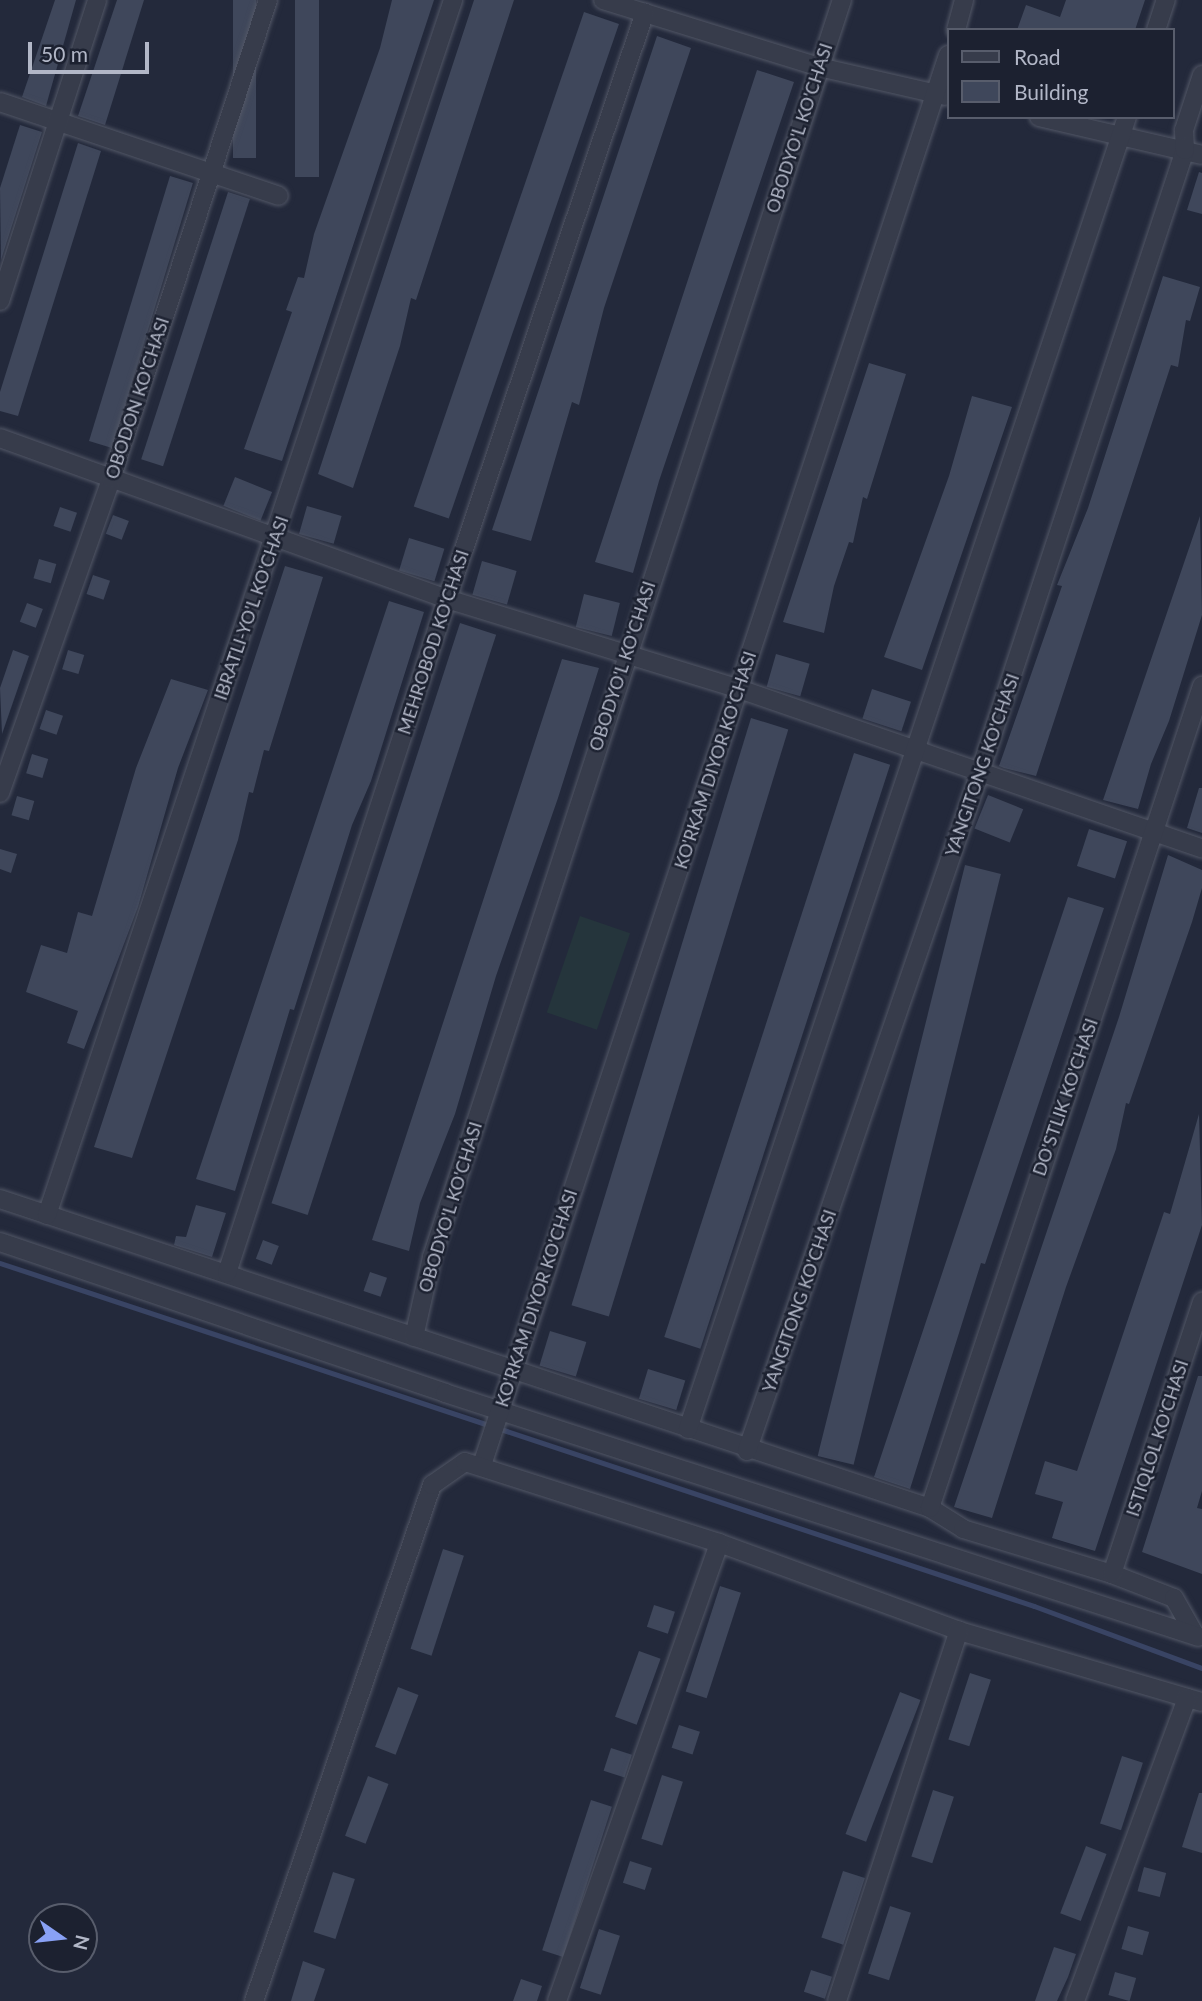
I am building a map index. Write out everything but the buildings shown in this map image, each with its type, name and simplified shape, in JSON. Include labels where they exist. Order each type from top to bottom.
[{"type":"street","points":[[0,301],[97,0]]},
{"type":"street","name":"OBODON KO'CHASI","points":[[0,793],[111,479],[209,173],[268,0]]},
{"type":"street","name":"IBRATLI-YO'L KO'CHASI","points":[[47,1215],[453,0]]},
{"type":"street","points":[[603,0],[819,67],[943,96]]},
{"type":"street","name":"OBODYO'L KO'CHASI","points":[[414,1336],[432,1257],[625,656],[842,0]]},
{"type":"street","points":[[957,28],[964,0]]},
{"type":"street","points":[[1157,28],[1166,0]]},
{"type":"street","name":"MEHROBOD KO'CHASI","points":[[227,1273],[447,599],[645,12]]},
{"type":"street","name":"KO'RKAM DIYOR KO'CHASI","points":[[482,1465],[739,690],[943,96],[946,71]]},
{"type":"street","name":"YANGITONG KO'CHASI","points":[[747,1451],[1194,153],[1184,130],[1202,75]]},
{"type":"street","points":[[0,102],[279,196]]},
{"type":"street","points":[[1048,119],[1194,153]]},
{"type":"street","points":[[688,1429],[1126,119]]},
{"type":"street","points":[[0,438],[447,599],[739,690],[979,775],[1202,848]]},
{"type":"street","name":"DO'STLIK KO'CHASI","points":[[930,1508],[1202,686]]},
{"type":"street","points":[[0,1199],[414,1336],[747,1451],[930,1508],[963,1529],[1112,1574],[1174,1598],[1198,1637]]},
{"type":"street","points":[[0,1242],[499,1410],[1198,1637]]},
{"type":"street","name":"ISTIQLOL KO'CHASI","points":[[1112,1574],[1202,1302]]},
{"type":"street","points":[[254,2001],[432,1485],[465,1462],[482,1465],[719,1544],[959,1631],[1194,1700],[1075,2001]]},
{"type":"street","points":[[556,2001],[719,1544]]},
{"type":"street","points":[[836,2001],[959,1631]]},
{"type":"shaded area","points":[[580,916],[630,933],[597,1030],[547,1012]]},
{"type":"waterway","points":[[0,1263],[1034,1606],[1202,1668]]}]
